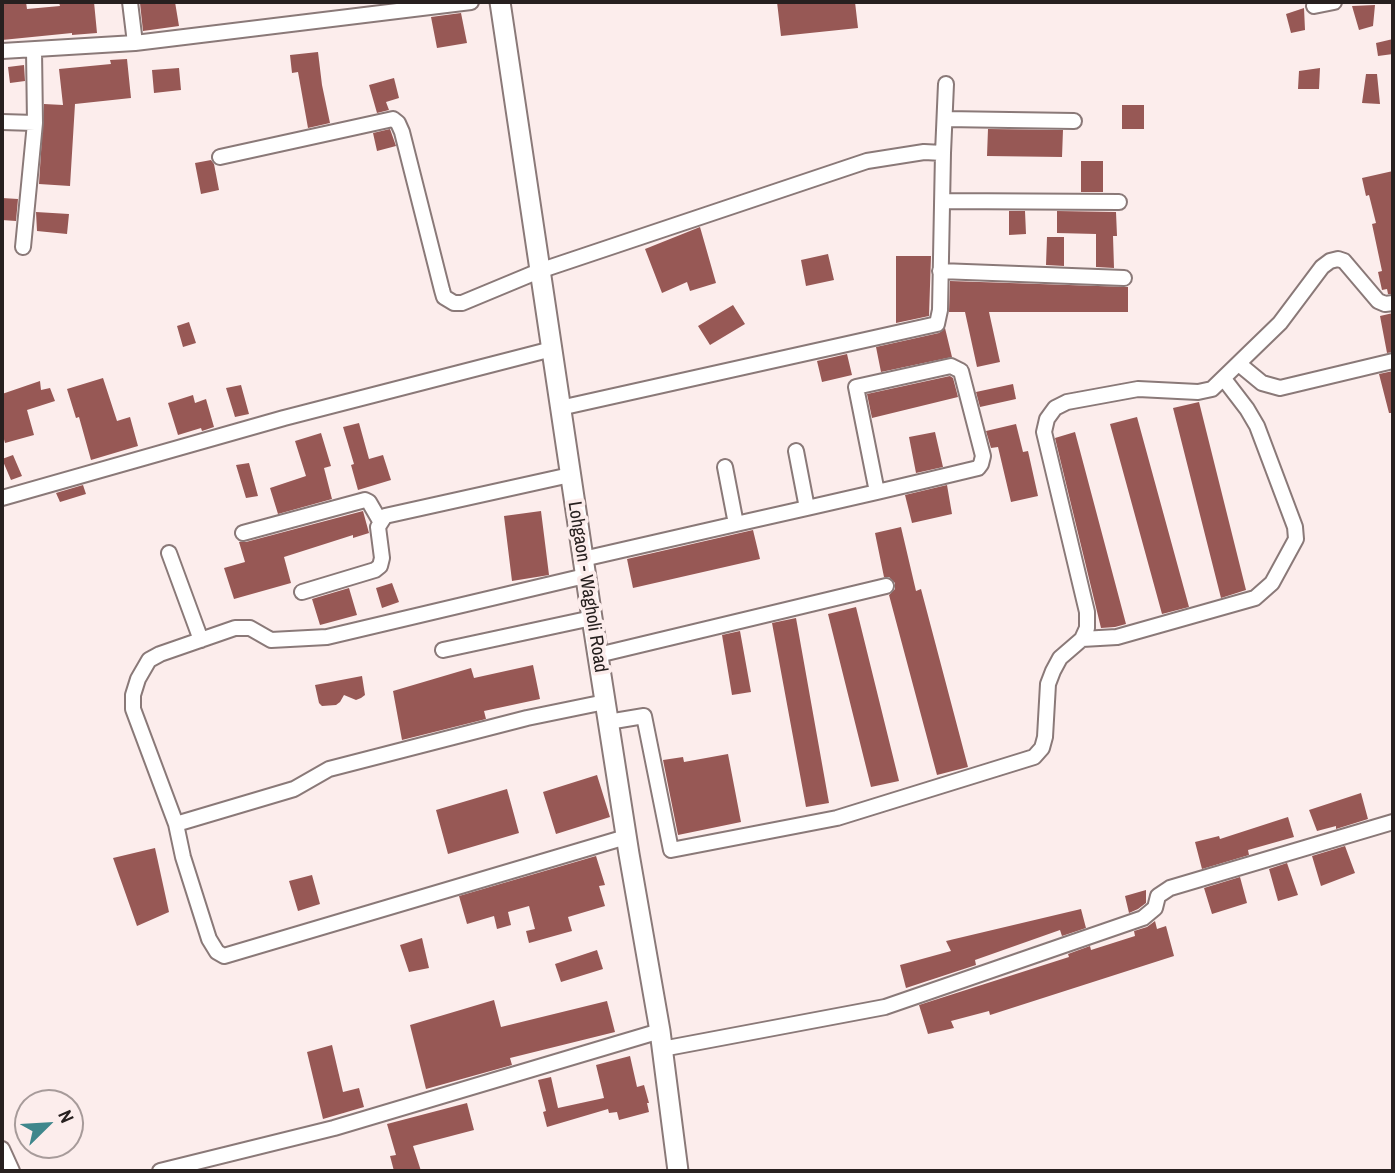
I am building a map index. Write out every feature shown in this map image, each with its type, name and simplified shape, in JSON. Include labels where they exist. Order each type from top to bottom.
[{"type":"main road","name":"Lohgaon - Wagholi Road","points":[[500,2],[608,722],[661,1040],[678,1171]]},
{"type":"street","points":[[130,2],[135,43]]},
{"type":"street","points":[[2,51],[135,43],[471,2]]},
{"type":"street","points":[[1314,6],[1334,2]]},
{"type":"street","points":[[23,247],[35,122],[34,50]]},
{"type":"street","points":[[560,408],[937,324],[940,310],[946,84]]},
{"type":"street","points":[[220,157],[393,119],[402,132],[444,297],[454,303],[462,303],[539,271],[867,161],[924,152],[943,153]]},
{"type":"street","points":[[944,119],[1074,121]]},
{"type":"street","points":[[2,121],[35,122]]},
{"type":"street","points":[[942,201],[1119,202]]},
{"type":"street","points":[[608,722],[644,716],[671,850],[837,818],[1034,757],[1042,748],[1045,737],[1048,684],[1053,671],[1060,658],[1082,639],[1087,628],[1087,612],[1044,432],[1047,419],[1055,408],[1067,402],[1138,389],[1198,392],[1212,389],[1280,323],[1322,267],[1330,261],[1344,261],[1378,301],[1393,303]]},
{"type":"street","points":[[940,271],[1124,278]]},
{"type":"street","points":[[2,498],[284,418],[552,349]]},
{"type":"street","points":[[1239,364],[1262,383],[1280,388],[1393,361]]},
{"type":"street","points":[[626,837],[224,956],[217,952],[209,939],[176,824],[133,709],[133,695],[138,679],[149,660],[235,628],[250,628],[271,640],[327,637],[737,524],[877,492],[978,468],[983,456],[961,370],[951,366],[856,387],[877,492]]},
{"type":"street","points":[[1082,639],[1117,637],[1255,598],[1272,583],[1296,539],[1295,527],[1257,426],[1224,379]]},
{"type":"street","points":[[796,451],[807,508]]},
{"type":"street","points":[[725,467],[737,524]]},
{"type":"street","points":[[302,592],[375,570],[380,566],[382,558],[378,527],[385,516],[570,475]]},
{"type":"street","points":[[243,533],[365,500],[380,521]]},
{"type":"street","points":[[169,553],[201,640]]},
{"type":"street","points":[[598,655],[886,586]]},
{"type":"street","points":[[443,650],[592,618]]},
{"type":"street","points":[[176,824],[294,789],[329,769],[527,718],[605,702]]},
{"type":"street","points":[[160,1171],[334,1128],[661,1040],[885,1007],[1143,918],[1155,908],[1158,896],[1170,888],[1393,822]]},
{"type":"street","points":[[2,1149],[12,1171]]},
{"type":"building","points":[[2,2],[26,2],[27,9],[60,6],[59,2],[94,2],[97,33],[2,40]]},
{"type":"building","points":[[175,2],[179,26],[143,31],[140,3]]},
{"type":"building","points":[[777,2],[855,2],[858,28],[781,36]]},
{"type":"building","points":[[1375,5],[1373,26],[1359,30],[1352,6]]},
{"type":"building","points":[[1304,8],[1305,30],[1291,33],[1286,14]]},
{"type":"building","points":[[461,13],[467,43],[437,48],[431,17]]},
{"type":"building","points":[[1393,39],[1393,54],[1378,56],[1376,43]]},
{"type":"building","points":[[318,52],[330,123],[308,128],[298,72],[292,73],[290,55]]},
{"type":"building","points":[[127,59],[131,98],[75,104],[70,186],[39,184],[44,104],[63,105],[59,69],[111,64],[110,60]]},
{"type":"building","points":[[24,65],[25,81],[10,83],[8,67]]},
{"type":"building","points":[[179,68],[181,90],[154,93],[152,70]]},
{"type":"building","points":[[1320,68],[1319,89],[1298,89],[1299,71]]},
{"type":"building","points":[[1366,74],[1377,74],[1380,104],[1362,103]]},
{"type":"building","points":[[394,78],[399,98],[386,102],[389,110],[377,113],[369,85]]},
{"type":"building","points":[[1122,105],[1144,105],[1144,129],[1122,129]]},
{"type":"building","points":[[390,129],[396,146],[377,151],[373,133]]},
{"type":"building","points":[[988,129],[1063,130],[1062,157],[987,156]]},
{"type":"building","points":[[211,160],[219,190],[201,194],[195,163]]},
{"type":"building","points":[[1081,161],[1103,161],[1103,192],[1081,192]]},
{"type":"building","points":[[1393,171],[1393,294],[1388,294],[1387,289],[1382,290],[1378,272],[1382,271],[1372,224],[1376,223],[1362,178]]},
{"type":"building","points":[[2,198],[18,199],[16,221],[2,220]]},
{"type":"building","points":[[1009,211],[1025,211],[1026,234],[1009,235]]},
{"type":"building","points":[[1057,211],[1116,212],[1117,236],[1113,236],[1114,268],[1096,267],[1096,234],[1057,233]]},
{"type":"building","points":[[36,212],[69,214],[67,234],[37,231]]},
{"type":"building","points":[[700,227],[716,283],[690,291],[687,282],[662,293],[645,249]]},
{"type":"building","points":[[1047,237],[1064,237],[1064,266],[1046,265]]},
{"type":"building","points":[[828,254],[834,280],[806,286],[801,260]]},
{"type":"building","points":[[896,256],[931,256],[929,316],[896,323]]},
{"type":"building","points":[[950,281],[1128,287],[1128,312],[989,312],[1000,362],[977,367],[965,312],[949,312]]},
{"type":"building","points":[[733,305],[745,324],[710,345],[698,326]]},
{"type":"building","points":[[1393,313],[1393,352],[1387,353],[1380,316]]},
{"type":"building","points":[[189,322],[196,343],[183,347],[177,326]]},
{"type":"building","points":[[945,328],[952,357],[881,372],[876,347],[939,333]]},
{"type":"building","points":[[847,354],[852,375],[822,382],[817,361]]},
{"type":"building","points":[[1393,371],[1393,413],[1389,413],[1379,374]]},
{"type":"building","points":[[950,376],[958,397],[872,418],[867,394]]},
{"type":"building","points":[[103,378],[117,421],[130,417],[138,446],[91,460],[79,417],[76,418],[67,389]]},
{"type":"building","points":[[40,381],[41,390],[50,388],[55,401],[27,410],[34,435],[5,443],[2,432],[2,394]]},
{"type":"building","points":[[1013,384],[1016,399],[980,407],[976,392]]},
{"type":"building","points":[[241,385],[249,414],[235,417],[226,388]]},
{"type":"building","points":[[193,395],[195,403],[206,399],[214,427],[178,435],[168,403]]},
{"type":"building","points":[[1199,402],[1246,590],[1221,598],[1173,408]]},
{"type":"building","points":[[1137,417],[1189,607],[1162,614],[1110,424]]},
{"type":"building","points":[[359,423],[369,459],[383,455],[391,480],[358,490],[351,465],[354,464],[343,427]]},
{"type":"building","points":[[1016,424],[1023,452],[1028,451],[1038,496],[1011,502],[998,447],[991,448],[986,431]]},
{"type":"building","points":[[935,432],[943,467],[916,473],[909,437]]},
{"type":"building","points":[[1075,432],[1126,624],[1115,627],[1101,628],[1055,438]]},
{"type":"building","points":[[321,433],[331,466],[324,468],[332,499],[278,514],[270,488],[306,476],[295,441]]},
{"type":"building","points":[[13,455],[22,476],[11,480],[2,459]]},
{"type":"building","points":[[249,463],[258,496],[246,498],[236,465]]},
{"type":"building","points":[[83,485],[86,494],[60,502],[56,493]]},
{"type":"building","points":[[947,485],[952,514],[912,523],[905,495]]},
{"type":"building","points":[[363,511],[369,533],[353,538],[353,535],[284,557],[291,583],[234,599],[224,568],[245,562],[239,542]]},
{"type":"building","points":[[541,511],[549,575],[512,581],[504,516]]},
{"type":"building","points":[[901,527],[916,591],[921,589],[968,767],[937,775],[889,595],[895,589],[895,583],[889,577],[884,577],[875,533]]},
{"type":"building","points":[[753,530],[760,559],[633,588],[627,559]]},
{"type":"building","points":[[392,583],[399,602],[382,608],[376,588]]},
{"type":"building","points":[[349,588],[357,615],[320,625],[312,599]]},
{"type":"building","points":[[856,607],[899,781],[871,787],[828,614]]},
{"type":"building","points":[[796,618],[829,803],[806,807],[772,623]]},
{"type":"building","points":[[740,631],[751,692],[732,695],[722,635]]},
{"type":"building","points":[[533,665],[540,699],[484,711],[486,719],[402,740],[393,691],[471,668],[474,678]]},
{"type":"building","points":[[362,676],[365,695],[361,698],[356,700],[344,695],[336,705],[322,706],[319,703],[315,685]]},
{"type":"building","points":[[728,754],[741,822],[678,835],[663,760],[683,757],[684,762]]},
{"type":"building","points":[[597,775],[610,817],[556,834],[543,792]]},
{"type":"building","points":[[507,789],[519,833],[448,854],[436,810]]},
{"type":"building","points":[[1361,793],[1368,819],[1336,829],[1336,826],[1317,831],[1309,810]]},
{"type":"building","points":[[1288,817],[1294,837],[1248,850],[1249,855],[1202,869],[1195,842],[1219,836],[1220,839]]},
{"type":"building","points":[[1345,846],[1355,873],[1321,886],[1312,856]]},
{"type":"building","points":[[155,848],[169,912],[137,926],[113,858]]},
{"type":"building","points":[[596,856],[605,885],[599,886],[605,906],[568,917],[572,931],[529,943],[526,931],[535,929],[529,906],[508,912],[511,925],[497,929],[494,916],[467,924],[459,896]]},
{"type":"building","points":[[1287,863],[1298,895],[1278,901],[1269,869]]},
{"type":"building","points":[[312,875],[320,904],[298,911],[289,881]]},
{"type":"building","points":[[1240,877],[1247,903],[1212,914],[1204,888]]},
{"type":"building","points":[[1146,890],[1146,903],[1129,913],[1125,896]]},
{"type":"building","points":[[1081,909],[1086,928],[1062,936],[1060,930],[975,960],[976,965],[906,988],[900,965],[951,951],[946,941]]},
{"type":"building","points":[[1155,921],[1157,929],[1166,926],[1174,956],[990,1015],[989,1011],[951,1021],[954,1028],[928,1034],[919,1005],[1069,957],[1068,954],[1090,946],[1091,950],[1135,936],[1134,931]]},
{"type":"building","points":[[422,938],[429,968],[409,972],[400,945]]},
{"type":"building","points":[[597,950],[603,969],[561,982],[555,964]]},
{"type":"building","points":[[494,1000],[501,1027],[607,1001],[615,1032],[510,1058],[512,1065],[426,1089],[410,1025]]},
{"type":"building","points":[[332,1045],[343,1092],[359,1088],[364,1107],[323,1119],[307,1052]]},
{"type":"building","points":[[630,1056],[637,1087],[644,1085],[649,1112],[619,1120],[617,1112],[609,1113],[608,1109],[547,1127],[538,1080],[551,1077],[558,1108],[604,1098],[596,1065]]},
{"type":"building","points":[[467,1103],[474,1130],[413,1146],[421,1171],[394,1171],[390,1156],[396,1155],[387,1124]]}]
